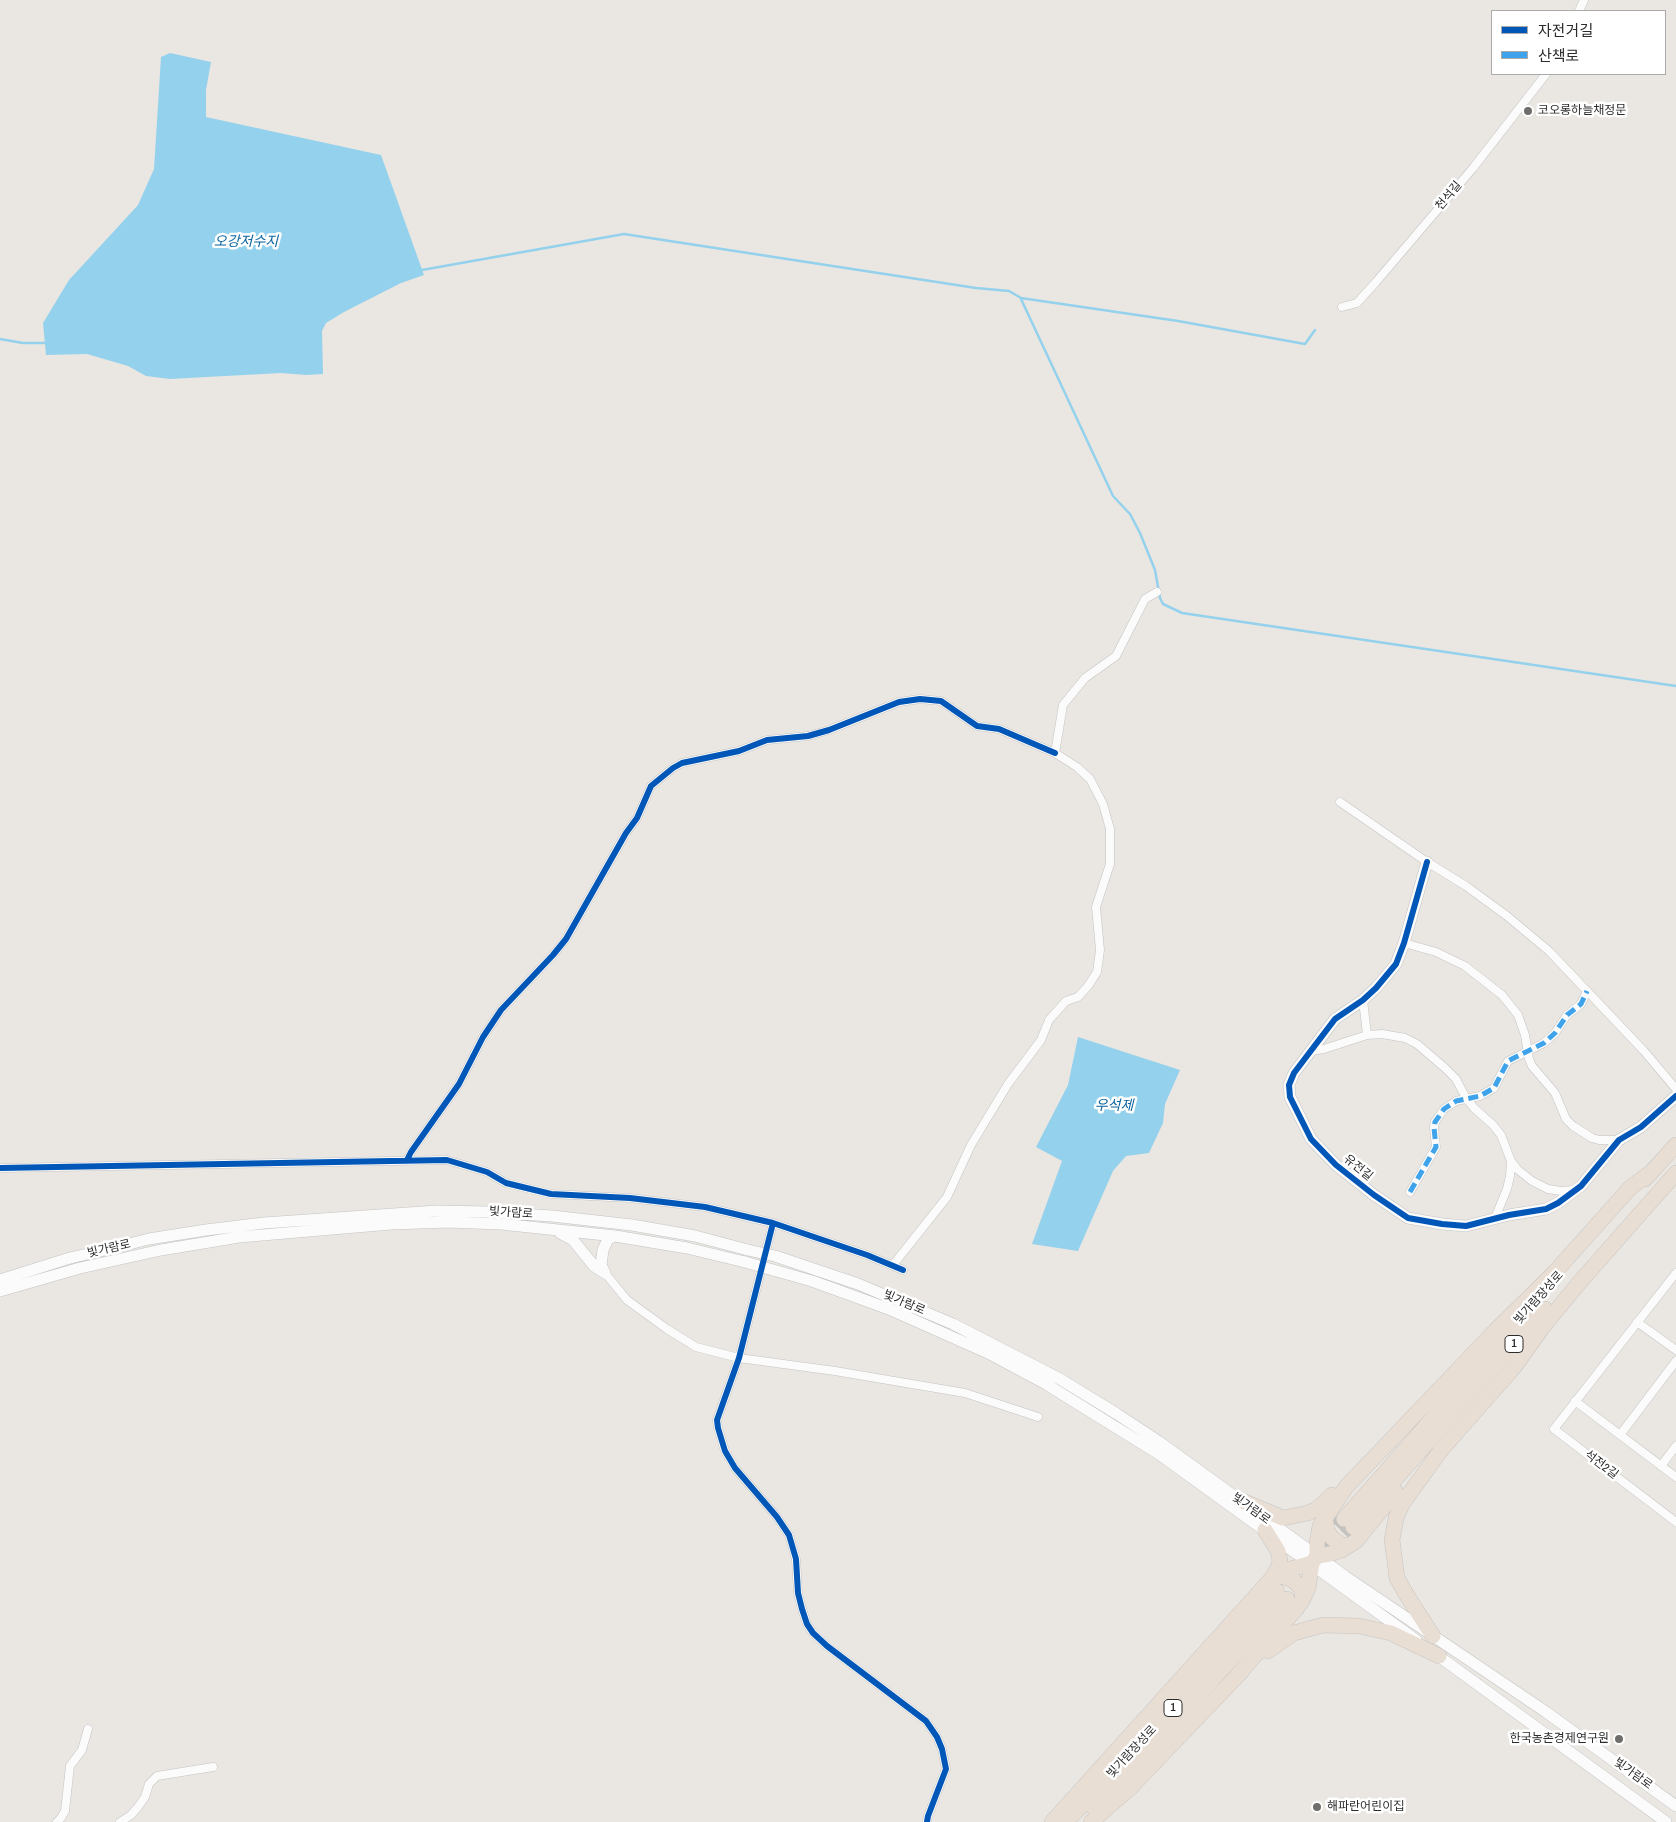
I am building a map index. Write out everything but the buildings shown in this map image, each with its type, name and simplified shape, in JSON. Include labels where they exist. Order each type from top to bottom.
[{"type":"highway","name":"빛가람장성로","points":[[1676,1145],[1348,1523],[1676,1161]]},
{"type":"highway","points":[[1091,1822],[1130,1788],[1236,1677],[1298,1608],[1308,1588],[1318,1536],[1325,1516],[1346,1487],[1496,1330],[1554,1273],[1630,1188],[1651,1172]]},
{"type":"highway","points":[[1433,1636],[1398,1578],[1392,1540],[1396,1518],[1402,1504],[1441,1450],[1515,1366],[1542,1328],[1579,1283],[1676,1173]]},
{"type":"highway","points":[[1052,1822],[1279,1589],[1286,1570],[1348,1546],[1363,1534],[1404,1482],[1441,1450]]},
{"type":"highway","points":[[1240,1500],[1283,1518],[1308,1513],[1317,1509],[1337,1490],[1346,1487]]},
{"type":"highway","points":[[1325,1516],[1328,1531],[1332,1538],[1342,1545],[1348,1546]]},
{"type":"highway","points":[[1265,1530],[1278,1551],[1280,1560],[1279,1589]]},
{"type":"highway","points":[[1279,1589],[1281,1576],[1292,1580],[1300,1588],[1303,1599]]},
{"type":"highway","name":"빛가람장성로","points":[[1066,1822],[1129,1756],[1279,1589]]},
{"type":"highway","name":"빛가람장성로","points":[[1081,1822],[1279,1589]]},
{"type":"highway","points":[[1236,1677],[1266,1652],[1294,1633],[1323,1625],[1359,1626],[1391,1632],[1438,1656]]},
{"type":"main road","name":"유전길","points":[[1427,862],[1399,958],[1390,972],[1363,1000],[1335,1019],[1290,1081],[1290,1097],[1311,1139],[1336,1165],[1374,1195],[1408,1218],[1466,1226],[1546,1208],[1558,1203],[1581,1186],[1618,1140],[1641,1127],[1676,1096]]},
{"type":"main road","name":"빛가람로","points":[[0,1280],[70,1258],[149,1239],[264,1223],[437,1211],[542,1216],[632,1225],[695,1236],[775,1256],[858,1284],[953,1324],[1060,1379],[1117,1414],[1240,1500],[1438,1656],[1665,1822]]},
{"type":"main road","name":"빛가람로","points":[[0,1292],[89,1266],[161,1250],[239,1237],[391,1224],[448,1222],[501,1224],[615,1236],[687,1248],[746,1262],[812,1281],[889,1309],[944,1332],[1046,1384],[1136,1439],[1265,1530],[1433,1636],[1546,1712],[1676,1806]]},
{"type":"main road","points":[[554,1230],[573,1240],[594,1266],[604,1273]]},
{"type":"main road","points":[[604,1273],[601,1265],[603,1250],[608,1240],[615,1236]]},
{"type":"main road","points":[[1665,1822],[1676,1810]]},
{"type":"street","name":"천석길","points":[[1342,307],[1357,303],[1376,282],[1473,168],[1545,75]]},
{"type":"street","points":[[1055,753],[1063,705],[1085,678],[1116,656],[1145,599],[1157,592]]},
{"type":"street","points":[[407,1160],[458,1084],[482,1037],[518,992],[566,939],[637,818],[651,786],[673,768],[682,764],[739,751],[767,740],[808,736],[829,730],[899,702],[920,699],[941,701],[977,726],[999,729],[1055,753],[1077,767],[1090,779],[1103,804],[1110,829],[1110,864],[1096,907],[1100,950],[1097,972],[1078,997],[1066,1000],[1049,1020],[1041,1040],[1008,1084],[971,1144],[947,1197],[893,1265]]},
{"type":"street","points":[[1340,802],[1508,916],[1548,951],[1587,991],[1676,1089]]},
{"type":"street","points":[[1404,944],[1436,952],[1466,966],[1511,1004],[1518,1015],[1525,1035],[1532,1066],[1555,1093],[1566,1118],[1572,1126],[1592,1138],[1618,1140]]},
{"type":"street","points":[[1410,1192],[1436,1147],[1434,1128],[1437,1118],[1451,1104],[1488,1093],[1496,1084],[1508,1061],[1544,1043],[1550,1038],[1567,1015],[1581,1004],[1587,991]]},
{"type":"street","points":[[1363,1000],[1367,1035]]},
{"type":"street","points":[[1311,1051],[1324,1049],[1367,1035],[1382,1034],[1405,1038],[1417,1044],[1435,1058],[1456,1079],[1466,1098],[1474,1108],[1501,1135],[1511,1161],[1524,1176],[1540,1186],[1561,1191],[1574,1190]]},
{"type":"street","points":[[0,1168],[446,1160],[487,1172],[506,1183],[551,1194],[630,1198],[696,1206],[773,1223],[903,1270]]},
{"type":"street","points":[[1495,1218],[1507,1188],[1511,1161]]},
{"type":"street","points":[[773,1223],[739,1358],[717,1420],[718,1428],[723,1445],[736,1468],[778,1517],[788,1535],[796,1559],[798,1593],[802,1609],[813,1633],[827,1646],[926,1721],[937,1737],[942,1749],[946,1769],[927,1822]]},
{"type":"street","points":[[604,1273],[627,1300],[696,1347],[739,1358],[965,1393],[1038,1417]]},
{"type":"street","name":"석전2길","points":[[1676,1273],[1554,1428],[1676,1522]]},
{"type":"street","points":[[1637,1322],[1676,1350]]},
{"type":"street","points":[[1620,1435],[1676,1361]]},
{"type":"street","points":[[1575,1401],[1676,1477]]},
{"type":"street","points":[[1661,1466],[1676,1446]]},
{"type":"street","points":[[57,1822],[65,1811],[70,1766],[82,1750],[88,1729]]},
{"type":"street","points":[[120,1822],[131,1815],[140,1804],[149,1784],[157,1776],[213,1767]]},
{"type":"water","name":"오강저수지","points":[[170,53],[211,62],[206,90],[206,117],[381,155],[424,275],[401,283],[326,323],[322,331],[323,374],[281,373],[170,379],[146,376],[128,366],[87,354],[46,355],[43,323],[69,280],[138,205],[154,169],[161,57]]},
{"type":"water","name":"우석제","points":[[1078,1037],[1180,1070],[1165,1104],[1163,1123],[1149,1153],[1126,1156],[1113,1171],[1078,1251],[1032,1244],[1062,1161],[1036,1147],[1068,1085]]},
{"type":"waterway","points":[[422,270],[624,234],[976,288],[1009,291],[1021,298],[1178,321],[1305,344],[1315,330]]},
{"type":"waterway","points":[[1021,299],[1113,496],[1130,514],[1140,533],[1155,570],[1160,598],[1163,604],[1182,613],[1676,686]]},
{"type":"waterway","points":[[0,339],[23,343],[44,343]]},
{"type":"tunnel","points":[[1321,1543],[1344,1519]]},
{"type":"tunnel","points":[[1330,1552],[1353,1527]]},
{"type":"marked path","points":[[1410,1192],[1436,1147],[1435,1122],[1444,1109],[1456,1101],[1480,1096],[1494,1088],[1508,1061],[1544,1043],[1555,1033],[1567,1015],[1581,1004],[1587,991]]},
{"type":"cycle path","points":[[407,1160],[459,1084],[483,1037],[501,1010],[566,939],[626,833],[637,818],[651,786],[673,768],[682,763],[739,751],[767,740],[808,736],[829,730],[899,702],[920,699],[941,701],[977,726],[999,729],[1055,753]]},
{"type":"cycle path","points":[[1427,862],[1404,943],[1396,964],[1363,1000],[1335,1019],[1294,1073],[1289,1085],[1290,1097],[1311,1139],[1336,1165],[1374,1195],[1408,1218],[1466,1226],[1509,1215],[1546,1209],[1558,1203],[1581,1186],[1619,1140],[1641,1127],[1676,1096]]},
{"type":"cycle path","points":[[0,1168],[447,1160],[487,1172],[506,1183],[551,1194],[630,1198],[705,1207],[773,1223],[867,1255],[903,1270]]},
{"type":"cycle path","points":[[773,1223],[739,1358],[717,1420],[718,1428],[725,1451],[735,1468],[777,1517],[789,1535],[796,1559],[798,1593],[807,1624],[813,1633],[827,1646],[926,1721],[937,1737],[942,1749],[946,1769],[927,1822]]},
{"type":"place","name":"코오롱하늘채정문","points":[[1528,111]]},
{"type":"place","name":"한국농촌경제연구원","points":[[1619,1739]]},
{"type":"place","name":"해파란어린이집","points":[[1317,1807]]}]
